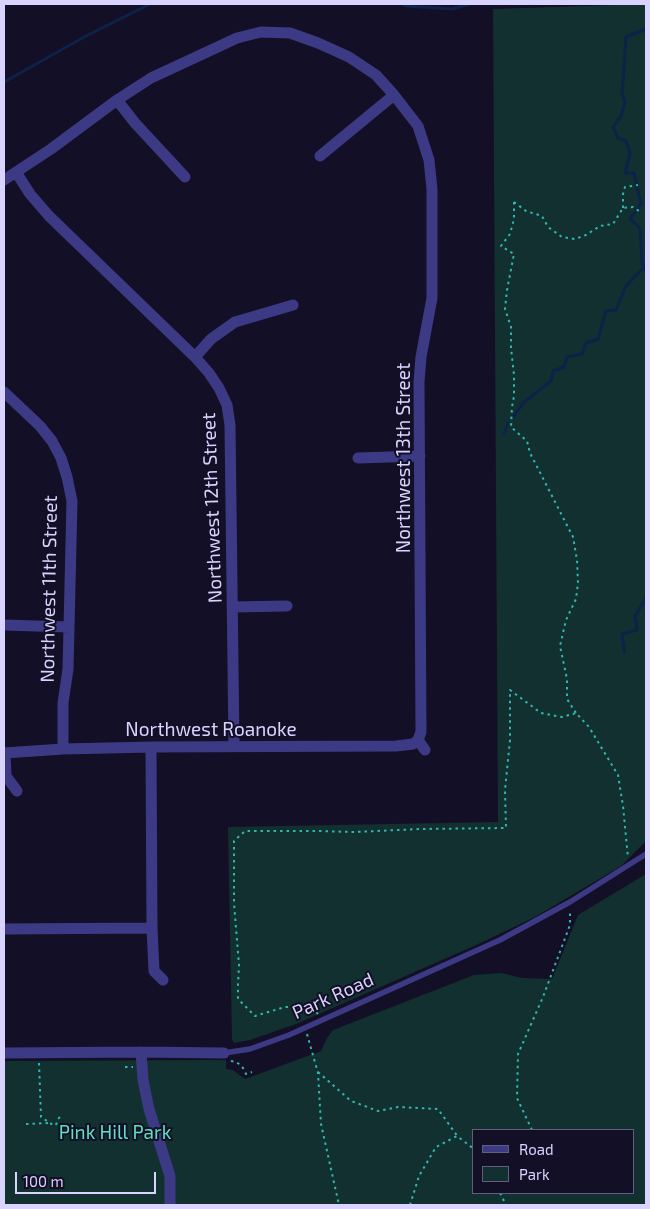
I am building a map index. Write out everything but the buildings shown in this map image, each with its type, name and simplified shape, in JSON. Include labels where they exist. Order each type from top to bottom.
[{"type":"street","name":"Northwest 13th Street","points":[[4,180],[151,78],[237,38],[261,32],[290,33],[349,57],[376,75],[418,126],[428,160],[432,189],[432,298],[421,357],[419,382],[421,732],[418,740]]},
{"type":"street","points":[[320,156],[394,95]]},
{"type":"street","points":[[117,100],[134,123],[185,177]]},
{"type":"street","name":"Northwest 12th Street","points":[[16,172],[30,194],[49,216],[195,356],[220,388],[227,405],[230,425],[234,746]]},
{"type":"street","points":[[195,356],[211,339],[235,322],[293,304]]},
{"type":"street","name":"Northwest 11th Street","points":[[4,392],[40,426],[52,441],[61,458],[72,500],[68,669],[63,704],[63,749]]},
{"type":"street","points":[[358,458],[420,456]]},
{"type":"street","points":[[232,607],[287,606]]},
{"type":"street","points":[[4,625],[69,627]]},
{"type":"street","points":[[418,740],[425,750]]},
{"type":"street","name":"Northwest Roanoke","points":[[4,753],[63,749],[151,747],[396,746],[413,744],[418,740]]},
{"type":"street","points":[[151,747],[154,971],[163,980]]},
{"type":"street","points":[[4,753],[6,776],[17,791]]},
{"type":"street","points":[[4,929],[152,928]]},
{"type":"street","points":[[141,1052],[143,1080],[149,1109],[170,1176],[170,1205]]},
{"type":"street","name":"Park Road","points":[[4,1053],[141,1052],[224,1058]]},
{"type":"lane","name":"Park Road","points":[[224,1058],[268,1043],[500,940],[570,902],[646,854]]},
{"type":"path","points":[[629,865],[618,775],[589,727],[576,713],[567,699],[567,679],[560,646],[566,620],[576,600],[578,583],[573,537],[530,453],[527,441],[511,427],[514,375],[511,327],[505,309],[514,254],[502,246],[510,234],[514,219],[514,202],[526,211],[542,216],[548,227],[562,237],[575,239],[586,235],[600,226],[613,224],[623,208],[625,187],[638,185]]},
{"type":"path","points":[[623,208],[633,207],[637,210]]},
{"type":"path","points":[[322,1019],[312,1008],[285,1007],[254,1016],[238,999],[239,965],[234,903],[234,841],[245,831],[355,832],[420,828],[506,828],[504,790],[510,740],[510,690],[541,713],[562,718],[576,713]]},
{"type":"path","points":[[532,1129],[517,1098],[518,1054],[543,996],[570,925],[570,910]]},
{"type":"path","points":[[305,1027],[318,1072],[321,1124],[339,1205]]},
{"type":"path","points":[[224,1058],[236,1062],[243,1068],[246,1074],[252,1072]]},
{"type":"path","points":[[39,1063],[41,1117],[56,1125],[61,1116]]},
{"type":"path","points":[[318,1072],[350,1101],[378,1111],[398,1107],[438,1109],[458,1136],[472,1147]]},
{"type":"path","points":[[26,1124],[50,1123]]},
{"type":"path","points":[[410,1205],[419,1176],[436,1147],[458,1136]]},
{"type":"green space","points":[[646,4],[646,841],[621,866],[535,917],[474,946],[296,1024],[250,1040],[234,1043],[232,1039],[228,827],[498,822],[493,9]]},
{"type":"green space","name":"Pink Hill Park","points":[[646,874],[646,1205],[4,1205],[4,1061],[226,1060],[226,1069],[233,1070],[245,1079],[321,1051],[333,1030],[474,975],[501,973],[522,978],[552,979],[578,915]]},
{"type":"waterway","points":[[4,82],[86,36],[150,4]]},
{"type":"waterway","points":[[402,4],[406,6],[452,9],[470,4]]},
{"type":"waterway","points":[[646,29],[626,37],[622,94],[625,101],[621,116],[613,127],[618,138],[626,141],[630,153],[625,173],[634,173],[641,204],[630,219],[640,228],[642,263],[646,272]]},
{"type":"waterway","points":[[513,417],[524,402],[551,381],[553,371],[564,367],[567,357],[582,354],[586,343],[598,339],[606,311],[616,310],[626,286],[644,267]]},
{"type":"waterway","points":[[504,434],[508,423]]},
{"type":"waterway","points":[[624,652],[622,634],[637,630],[635,616],[646,598]]}]
